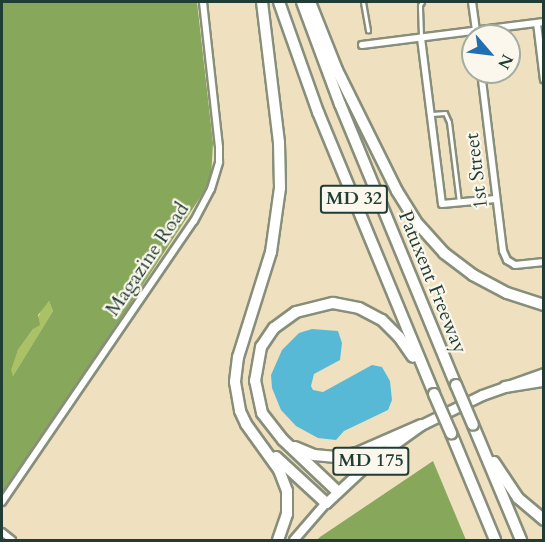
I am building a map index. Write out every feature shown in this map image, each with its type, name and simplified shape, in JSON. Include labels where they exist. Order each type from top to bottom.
[{"type":"highway","points":[[262,2],[279,143],[280,188],[271,252],[236,370],[238,403],[254,437],[279,470],[287,491],[288,514],[278,540]]},
{"type":"highway","name":"Patuxent Freeway","points":[[279,2],[309,90],[495,540]]},
{"type":"highway","name":"Patuxent Freeway","points":[[302,2],[340,104],[521,540]]},
{"type":"highway","points":[[310,2],[337,70],[397,191],[418,224],[444,253],[473,275],[507,293],[543,305]]},
{"type":"highway","points":[[337,491],[283,440],[262,413],[255,392],[255,369],[261,347],[274,328],[296,312],[308,307],[322,304],[359,308],[382,320],[407,347],[432,389]]},
{"type":"highway","points":[[504,387],[543,381]]},
{"type":"highway","points":[[283,440],[314,455],[339,457],[357,453],[421,426]]},
{"type":"highway","points":[[474,428],[518,498],[543,520]]},
{"type":"highway","points":[[254,437],[326,504]]},
{"type":"main road","name":"MD 175","points":[[294,540],[337,491],[372,460],[421,426],[449,410],[543,373]]},
{"type":"street","name":"Magazine Road","points":[[2,502],[194,220],[211,189],[219,162],[219,147],[203,2]]},
{"type":"street","points":[[472,2],[475,24]]},
{"type":"street","points":[[521,26],[540,23],[543,80]]},
{"type":"street","points":[[362,45],[461,34]]},
{"type":"street","points":[[421,38],[442,204],[496,199]]},
{"type":"street","name":"1st Street","points":[[482,84],[503,251],[510,263],[521,265],[543,262]]},
{"type":"street","points":[[2,532],[12,540]]},
{"type":"lane","points":[[363,2],[368,31]]},
{"type":"lane","points":[[421,38],[422,2]]},
{"type":"lane","points":[[430,114],[445,113],[448,116],[459,202]]},
{"type":"green space","points":[[2,2],[197,2],[213,143],[211,178],[16,478],[2,495]],"holes":[[[49,301],[53,311],[13,376],[11,370],[18,350],[33,329],[40,325],[38,315]]]},
{"type":"green space","points":[[49,301],[53,311],[13,376],[10,370],[18,350],[33,329],[44,304]]},
{"type":"green space","points":[[433,461],[466,540],[317,540],[320,537]]},
{"type":"water","points":[[312,329],[338,331],[342,343],[340,360],[314,374],[311,386],[313,390],[323,392],[372,365],[382,367],[390,381],[392,400],[388,410],[344,431],[336,440],[318,438],[296,426],[281,410],[272,388],[271,375],[282,350],[299,333]]}]
